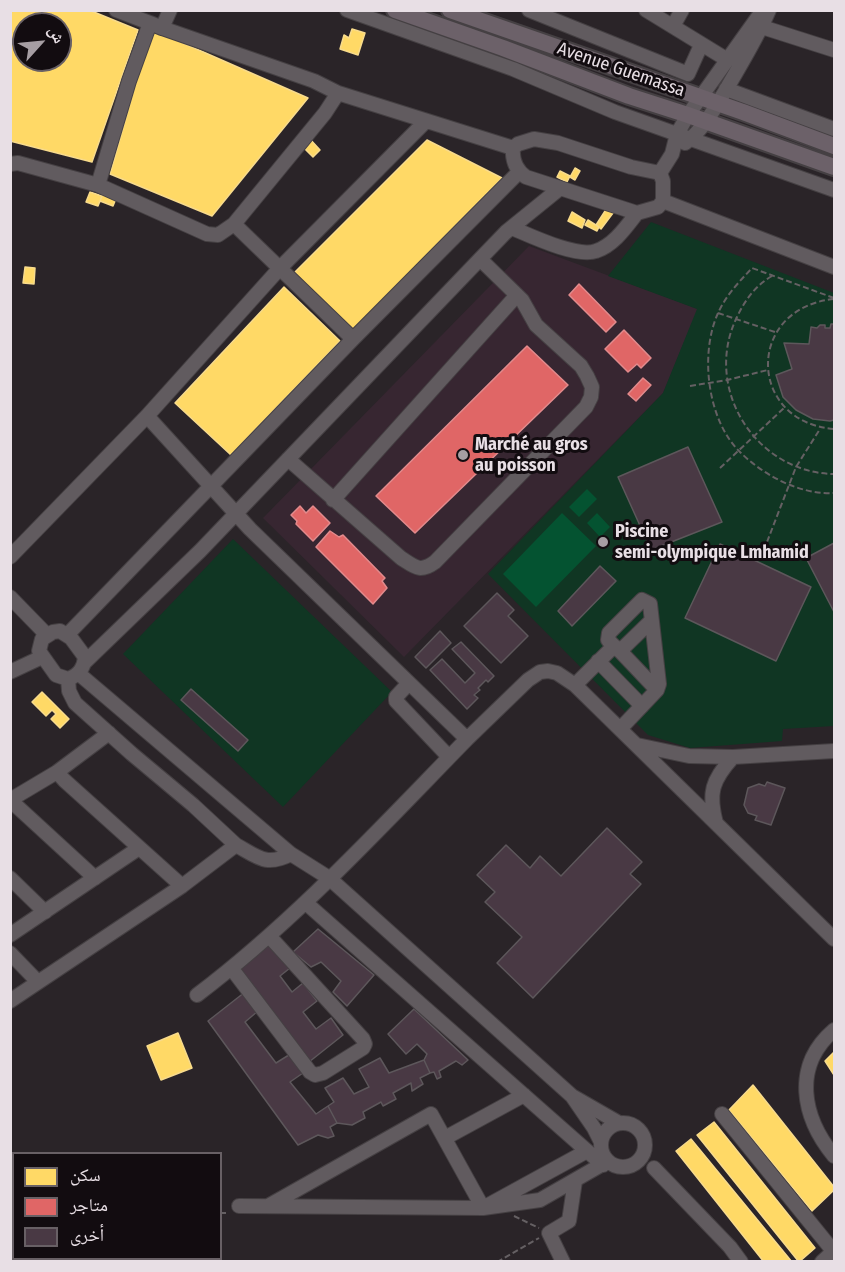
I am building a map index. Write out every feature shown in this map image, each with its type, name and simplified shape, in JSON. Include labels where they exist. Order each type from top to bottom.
[{"type":"main road","name":"Avenue Guemassa","points":[[395,10],[629,96],[834,167]]},
{"type":"main road","name":"Avenue Guemassa","points":[[450,10],[701,97],[722,96],[834,146]]},
{"type":"street","points":[[116,10],[314,81],[338,93],[513,148]]},
{"type":"street","points":[[98,185],[129,81],[156,25],[170,10]]},
{"type":"street","points":[[346,10],[513,69],[615,112],[834,190]]},
{"type":"street","points":[[529,10],[688,75],[701,45]]},
{"type":"street","points":[[646,10],[726,59]]},
{"type":"street","points":[[673,26],[682,10]]},
{"type":"street","points":[[684,137],[688,115],[763,10]]},
{"type":"street","points":[[660,173],[684,137],[706,121],[762,27],[769,10]]},
{"type":"street","points":[[762,27],[834,49]]},
{"type":"street","points":[[10,164],[18,163],[98,185],[207,234],[218,235],[234,225],[325,113],[338,93]]},
{"type":"street","points":[[722,96],[834,129]]},
{"type":"street","points":[[10,557],[147,416],[280,268],[426,121]]},
{"type":"street","points":[[534,139],[558,143],[631,167],[660,173],[663,181],[663,201],[658,207],[637,213],[526,177],[519,172],[512,156],[513,148],[534,139]]},
{"type":"street","points":[[68,634],[353,339],[519,172]]},
{"type":"street","points":[[291,854],[278,861],[265,862],[236,845],[194,805],[75,703],[69,691],[77,672],[85,657],[68,634],[60,632],[47,635],[39,646],[42,657],[56,675],[77,672],[236,513],[480,258],[559,189]]},
{"type":"street","points":[[663,201],[834,267]]},
{"type":"street","points":[[512,228],[568,249],[595,252],[620,234],[637,213]]},
{"type":"street","points":[[234,225],[353,339]]},
{"type":"street","points":[[288,459],[400,558],[420,568],[428,567],[586,407],[591,397],[592,387],[580,366],[536,325],[517,295],[480,258]]},
{"type":"street","points":[[333,500],[517,295]]},
{"type":"street","points":[[147,416],[250,529],[467,739]]},
{"type":"street","points":[[10,597],[47,635]]},
{"type":"street","points":[[621,728],[657,690],[659,684],[651,605],[642,600],[609,633],[608,640],[657,690]]},
{"type":"street","points":[[575,685],[598,661],[617,649],[651,621]]},
{"type":"street","points":[[10,672],[42,657]]},
{"type":"street","points":[[598,661],[642,706]]},
{"type":"street","points":[[196,995],[232,969],[306,903],[519,687],[534,675],[548,671],[557,673],[575,685],[621,728],[834,939]]},
{"type":"street","points":[[77,672],[291,854],[329,878],[572,1096],[619,1123],[633,1125],[643,1135],[654,1168],[730,1247],[741,1262]]},
{"type":"street","points":[[408,684],[396,697],[396,701],[449,757]]},
{"type":"street","points":[[95,878],[10,800],[57,772],[109,733]]},
{"type":"street","points":[[637,745],[689,756],[733,757],[834,751]]},
{"type":"street","points":[[716,823],[712,790],[722,770],[733,757]]},
{"type":"street","points":[[57,772],[182,886]]},
{"type":"street","points":[[10,1001],[182,886],[236,845]]},
{"type":"street","points":[[10,935],[139,848]]},
{"type":"street","points":[[10,878],[45,912]]},
{"type":"street","points":[[306,903],[587,1151],[606,1163],[621,1167],[654,1168]]},
{"type":"street","points":[[232,969],[310,1072],[315,1075],[323,1073],[363,1047],[365,1044],[363,1039],[270,937]]},
{"type":"street","points":[[10,953],[38,982]]},
{"type":"street","points":[[834,1030],[815,1052],[810,1063],[806,1088],[810,1116],[834,1154]]},
{"type":"street","points":[[445,1138],[524,1095]]},
{"type":"street","points":[[572,1096],[601,1142]]},
{"type":"street","points":[[268,1206],[431,1114],[483,1208]]},
{"type":"street","points":[[722,1114],[834,1252],[822,1262]]},
{"type":"street","points":[[606,1163],[601,1142],[607,1129],[619,1123]]},
{"type":"street","points":[[628,1166],[643,1155],[645,1142]]},
{"type":"street","points":[[483,1208],[587,1151]]},
{"type":"street","points":[[238,1206],[483,1208],[540,1200],[606,1163]]},
{"type":"street","points":[[563,1262],[549,1233],[569,1221],[575,1181]]},
{"type":"path","points":[[834,298],[752,268],[732,290],[718,313],[709,344],[708,374],[717,412],[725,430],[739,451],[759,468],[789,484],[804,489],[834,493]]},
{"type":"path","points":[[773,275],[763,281],[744,302],[732,328],[726,355],[727,380],[736,411],[766,450],[783,461],[796,467],[824,474],[834,474]]},
{"type":"path","points":[[834,298],[817,300],[801,307],[786,318],[776,332],[768,357],[771,384],[785,408],[807,424],[834,429]]},
{"type":"path","points":[[718,313],[776,332]]},
{"type":"path","points":[[690,386],[768,370]]},
{"type":"path","points":[[720,468],[785,408]]},
{"type":"path","points":[[767,542],[796,467],[821,428]]},
{"type":"path","points":[[497,1262],[549,1233]]},
{"type":"shaded area","points":[[651,222],[834,293],[834,726],[783,729],[782,741],[690,748],[648,735],[488,574],[663,393],[697,309],[608,276]]},
{"type":"shaded area","name":"Marché au gros au poisson","points":[[529,246],[698,309],[663,393],[404,657],[263,518]]},
{"type":"shaded area","points":[[587,489],[597,499],[579,517],[569,507]]},
{"type":"shaded area","points":[[562,513],[596,546],[536,607],[503,574]]},
{"type":"shaded area","points":[[597,513],[610,527],[600,537],[587,523]]},
{"type":"shaded area","points":[[233,539],[392,692],[283,807],[123,654]]},
{"type":"building: سكن","points":[[10,10],[89,10],[138,30],[92,162],[10,141]]},
{"type":"building: سكن","points":[[151,29],[308,98],[212,216],[110,174]]},
{"type":"building: سكن","points":[[352,29],[365,33],[358,55],[340,49],[344,35],[349,38]]},
{"type":"building: سكن","points":[[309,138],[320,150],[313,157],[302,146]]},
{"type":"building: سكن","points":[[427,140],[502,178],[352,331],[294,273]]},
{"type":"building: سكن","points":[[575,168],[580,171],[575,180],[570,177]]},
{"type":"building: سكن","points":[[560,171],[570,176],[567,182],[557,177]]},
{"type":"building: سكن","points":[[104,191],[117,196],[113,206],[100,201]]},
{"type":"building: سكن","points":[[90,192],[102,196],[98,206],[86,202]]},
{"type":"building: سكن","points":[[607,208],[613,213],[601,229],[596,225]]},
{"type":"building: سكن","points":[[572,212],[585,220],[582,228],[568,221]]},
{"type":"building: سكن","points":[[588,220],[599,227],[597,231],[585,225]]},
{"type":"building: سكن","points":[[25,267],[35,268],[34,284],[23,283]]},
{"type":"building: سكن","points":[[284,287],[340,341],[231,455],[175,403]]},
{"type":"building: سكن","points":[[42,692],[69,719],[60,728],[51,719],[56,714],[52,710],[46,716],[32,702]]},
{"type":"building: سكن","points":[[178,1033],[192,1068],[161,1080],[147,1046]]},
{"type":"building: سكن","points":[[834,1052],[834,1075],[825,1061]]},
{"type":"building: سكن","points":[[753,1085],[834,1187],[834,1190],[812,1211],[729,1110]]},
{"type":"building: سكن","points":[[714,1122],[815,1248],[799,1262],[697,1135]]},
{"type":"building: سكن","points":[[691,1139],[792,1262],[764,1262],[676,1151]]},
{"type":"building: متاجر","points":[[579,284],[616,322],[606,332],[569,295]]},
{"type":"building: متاجر","points":[[624,330],[651,358],[641,368],[637,364],[628,372],[605,349]]},
{"type":"building: متاجر","points":[[527,346],[568,385],[415,533],[376,496]]},
{"type":"building: متاجر","points":[[643,378],[651,385],[636,401],[628,394]]},
{"type":"building: متاجر","points":[[300,506],[306,513],[313,506],[330,523],[313,541],[296,524],[297,521],[291,515]]},
{"type":"building: متاجر","points":[[330,531],[339,537],[343,535],[385,578],[382,581],[387,588],[373,604],[316,547]]},
{"type":"building: أخرى","points":[[831,324],[834,324],[834,420],[830,421],[813,419],[796,410],[783,397],[776,375],[792,369],[784,343],[809,344],[811,327],[817,328],[825,325],[825,328],[830,328]]},
{"type":"building: أخرى","points":[[688,447],[722,522],[651,550],[618,477]]},
{"type":"building: أخرى","points":[[834,543],[834,612],[806,558]]},
{"type":"building: أخرى","points":[[720,544],[811,587],[776,661],[685,618]]},
{"type":"building: أخرى","points":[[600,566],[616,581],[572,626],[558,611]]},
{"type":"building: أخرى","points":[[497,593],[514,610],[508,616],[528,636],[501,663],[464,626]]},
{"type":"building: أخرى","points":[[440,631],[451,643],[426,668],[415,657]]},
{"type":"building: أخرى","points":[[461,642],[494,676],[478,688],[480,690],[474,695],[478,698],[467,709],[430,670],[442,659],[465,683],[475,673],[452,649]]},
{"type":"building: أخرى","points":[[191,689],[248,740],[238,751],[181,700]]},
{"type":"building: أخرى","points":[[767,782],[785,788],[771,825],[755,820],[757,816],[748,813],[744,805],[748,788],[759,784],[765,786]]},
{"type":"building: أخرى","points":[[607,828],[642,862],[630,874],[641,884],[533,998],[497,963],[522,937],[485,902],[495,892],[477,875],[506,845],[530,868],[540,856],[561,876]]},
{"type":"building: أخرى","points":[[318,929],[374,975],[347,1006],[333,992],[341,981],[321,962],[311,967],[293,952]]},
{"type":"building: أخرى","points":[[271,943],[290,968],[280,976],[292,992],[303,983],[317,1001],[303,1012],[316,1029],[331,1018],[343,1035],[309,1062],[237,968]]},
{"type":"building: أخرى","points":[[245,992],[258,1011],[245,1022],[276,1063],[292,1053],[303,1073],[290,1082],[316,1114],[328,1106],[337,1123],[330,1127],[334,1136],[328,1138],[318,1135],[298,1145],[208,1021]]},
{"type":"building: أخرى","points":[[414,1009],[468,1060],[462,1065],[456,1061],[439,1071],[441,1077],[437,1079],[434,1072],[430,1073],[424,1060],[427,1054],[417,1044],[406,1054],[388,1034]]},
{"type":"building: أخرى","points":[[380,1058],[389,1073],[424,1060],[430,1073],[420,1078],[423,1084],[412,1091],[411,1083],[393,1093],[396,1099],[383,1106],[381,1102],[363,1112],[365,1118],[352,1125],[337,1123],[328,1106],[334,1102],[325,1088],[343,1078],[354,1094],[369,1087],[359,1069]]},
{"type":"place","name":"Marché au gros au poisson","points":[[463,455]]},
{"type":"place","name":"Piscine semi-olympique Lmhamid","points":[[603,542]]}]
